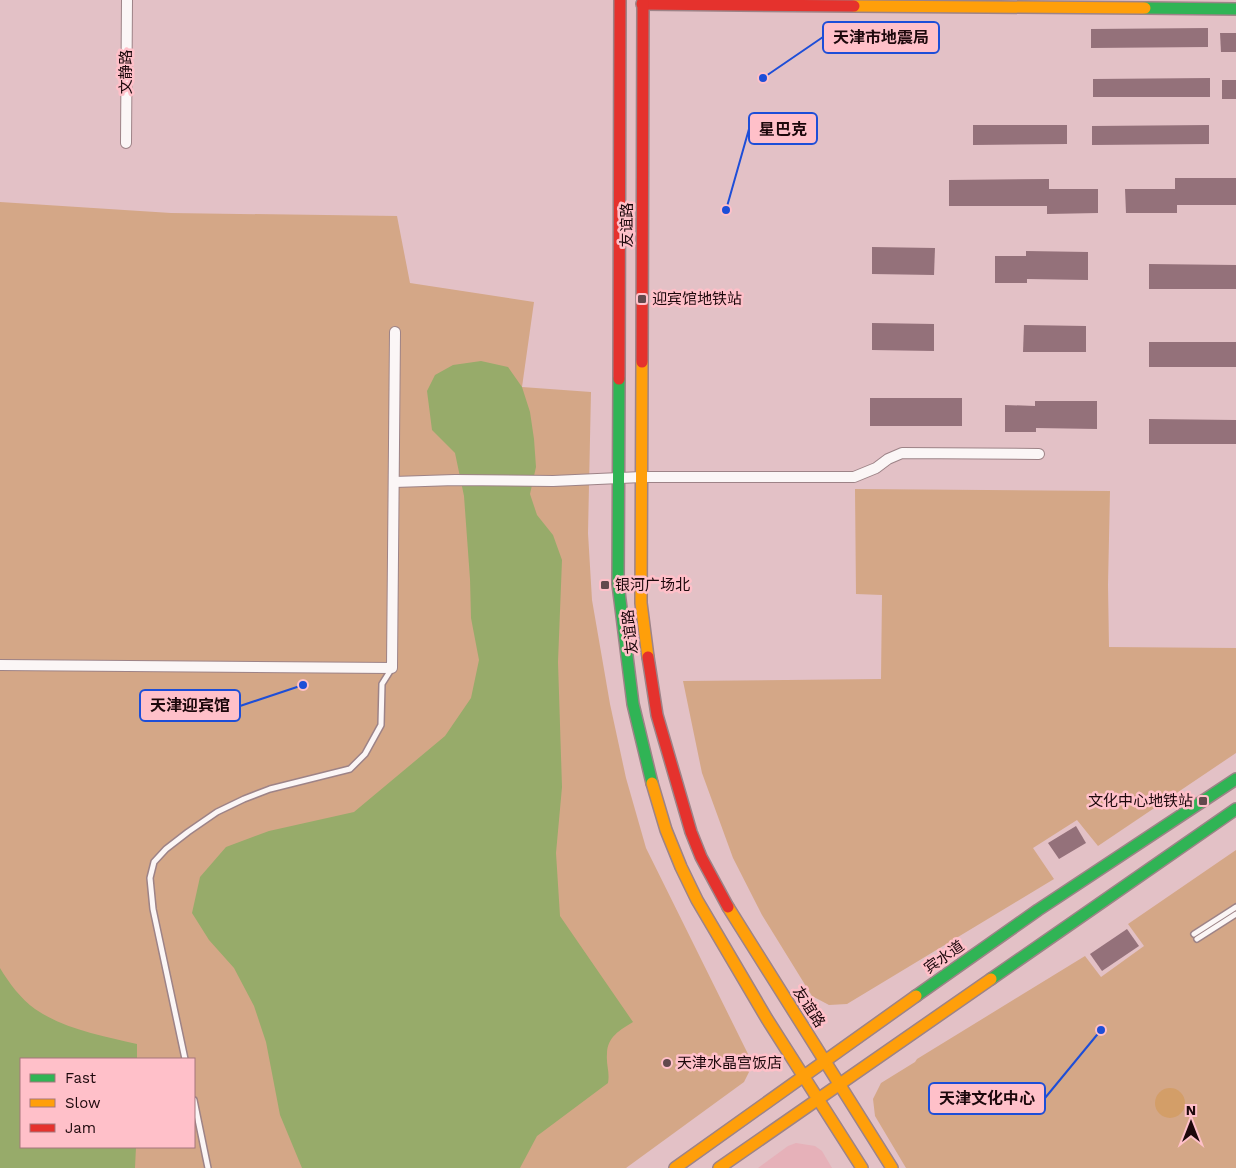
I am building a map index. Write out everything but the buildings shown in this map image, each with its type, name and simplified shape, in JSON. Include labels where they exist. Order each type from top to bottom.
[{"type":"main road","name":"友谊路","points":[[620,0],[618,584],[635,713],[666,830],[697,900],[762,1011],[862,1168]]},
{"type":"main road","name":"友谊路","points":[[642,6],[641,603],[657,715],[690,832],[712,879],[738,926],[840,1083],[892,1168]]},
{"type":"main road","points":[[642,6],[1236,9]]},
{"type":"main road","points":[[642,6],[1236,18]]},
{"type":"main road","name":"宾水道","points":[[675,1168],[803,1075],[1038,910],[1236,779]]},
{"type":"main road","points":[[719,1168],[1236,808]]},
{"type":"street","name":"文静路","points":[[126,143],[127,0]]},
{"type":"street","points":[[0,666],[392,668],[395,332]]},
{"type":"street","points":[[394,482],[455,480],[553,481],[642,477],[854,477],[876,468],[888,459],[902,453],[1039,454]]},
{"type":"lane","points":[[185,1058],[153,909],[150,878],[154,862],[166,849],[188,832],[217,812],[244,799],[270,789],[350,768],[366,754],[381,726],[382,684],[392,668]]},
{"type":"lane","points":[[1236,907],[1196,936],[1236,914]]},
{"type":"lane","points":[[195,1105],[208,1168]]},
{"type":"shaded area","points":[[0,202],[171,213],[397,216],[410,283],[534,302],[522,387],[591,392],[588,533],[592,600],[610,704],[626,778],[646,848],[748,1054],[752,1066],[744,1082],[626,1168],[0,1168]]},
{"type":"shaded area","points":[[481,361],[508,367],[522,387],[530,412],[534,439],[536,467],[530,494],[537,515],[553,535],[562,560],[558,662],[562,787],[556,853],[560,916],[633,1022],[615,1035],[609,1043],[607,1058],[608,1083],[537,1136],[520,1168],[302,1168],[280,1115],[266,1042],[254,1006],[234,968],[209,940],[192,913],[200,877],[226,847],[269,831],[354,812],[445,736],[471,698],[479,660],[471,618],[464,496],[455,453],[432,430],[427,391],[435,375],[453,365]]},
{"type":"shaded area","points":[[855,489],[1110,491],[1109,647],[1236,648],[1236,753],[1098,846],[1077,820],[1033,848],[1054,879],[847,1004],[829,1005],[812,996],[762,915],[733,858],[702,773],[683,681],[881,679],[882,595],[856,594]]},
{"type":"shaded area","points":[[1236,850],[1236,1168],[906,1168],[875,1116],[873,1099],[881,1083],[1085,956],[1101,977],[1144,946],[1128,924]]},
{"type":"shaded area","points":[[0,968],[20,996],[35,1009],[71,1027],[137,1044],[137,1058],[20,1058],[20,1148],[136,1148],[135,1168],[0,1168]]},
{"type":"shaded area","points":[[1170,1088],[1181,1092],[1185,1103],[1181,1114],[1170,1118],[1159,1114],[1155,1103],[1159,1092]]},
{"type":"shaded area","points":[[796,1143],[815,1146],[822,1151],[832,1168],[758,1168],[788,1146]]},
{"type":"traffic: fast","points":[[1145,8],[1236,9]]},
{"type":"traffic: fast","points":[[619,379],[618,584],[633,704],[652,783]]},
{"type":"traffic: fast","points":[[916,996],[1038,910],[1236,779]]},
{"type":"traffic: fast","points":[[991,979],[1236,809]]},
{"type":"traffic: slow","points":[[854,6],[1145,8]]},
{"type":"traffic: slow","points":[[642,362],[641,603],[648,657]]},
{"type":"traffic: slow","points":[[652,783],[666,830],[697,900],[767,1019],[862,1168]]},
{"type":"traffic: slow","points":[[728,907],[892,1168]]},
{"type":"traffic: slow","points":[[719,1168],[991,979]]},
{"type":"traffic: slow","points":[[675,1168],[916,996]]},
{"type":"traffic: jam","points":[[619,379],[620,0]]},
{"type":"traffic: jam","points":[[642,362],[643,0]]},
{"type":"traffic: jam","points":[[642,4],[854,6]]},
{"type":"traffic: jam","points":[[648,657],[657,715],[691,832],[701,857],[728,907]]},
{"type":"place","name":"天津市地震局","points":[[763,78]]},
{"type":"place","name":"星巴克","points":[[726,210]]},
{"type":"place","name":"迎宾馆地铁站","points":[[642,299]]},
{"type":"place","name":"银河广场北","points":[[605,585]]},
{"type":"place","name":"天津迎宾馆","points":[[303,685]]},
{"type":"place","name":"文化中心地铁站","points":[[1203,801]]},
{"type":"place","name":"天津文化中心","points":[[1101,1030]]},
{"type":"place","name":"天津水晶宫饭店","points":[[667,1063]]}]
